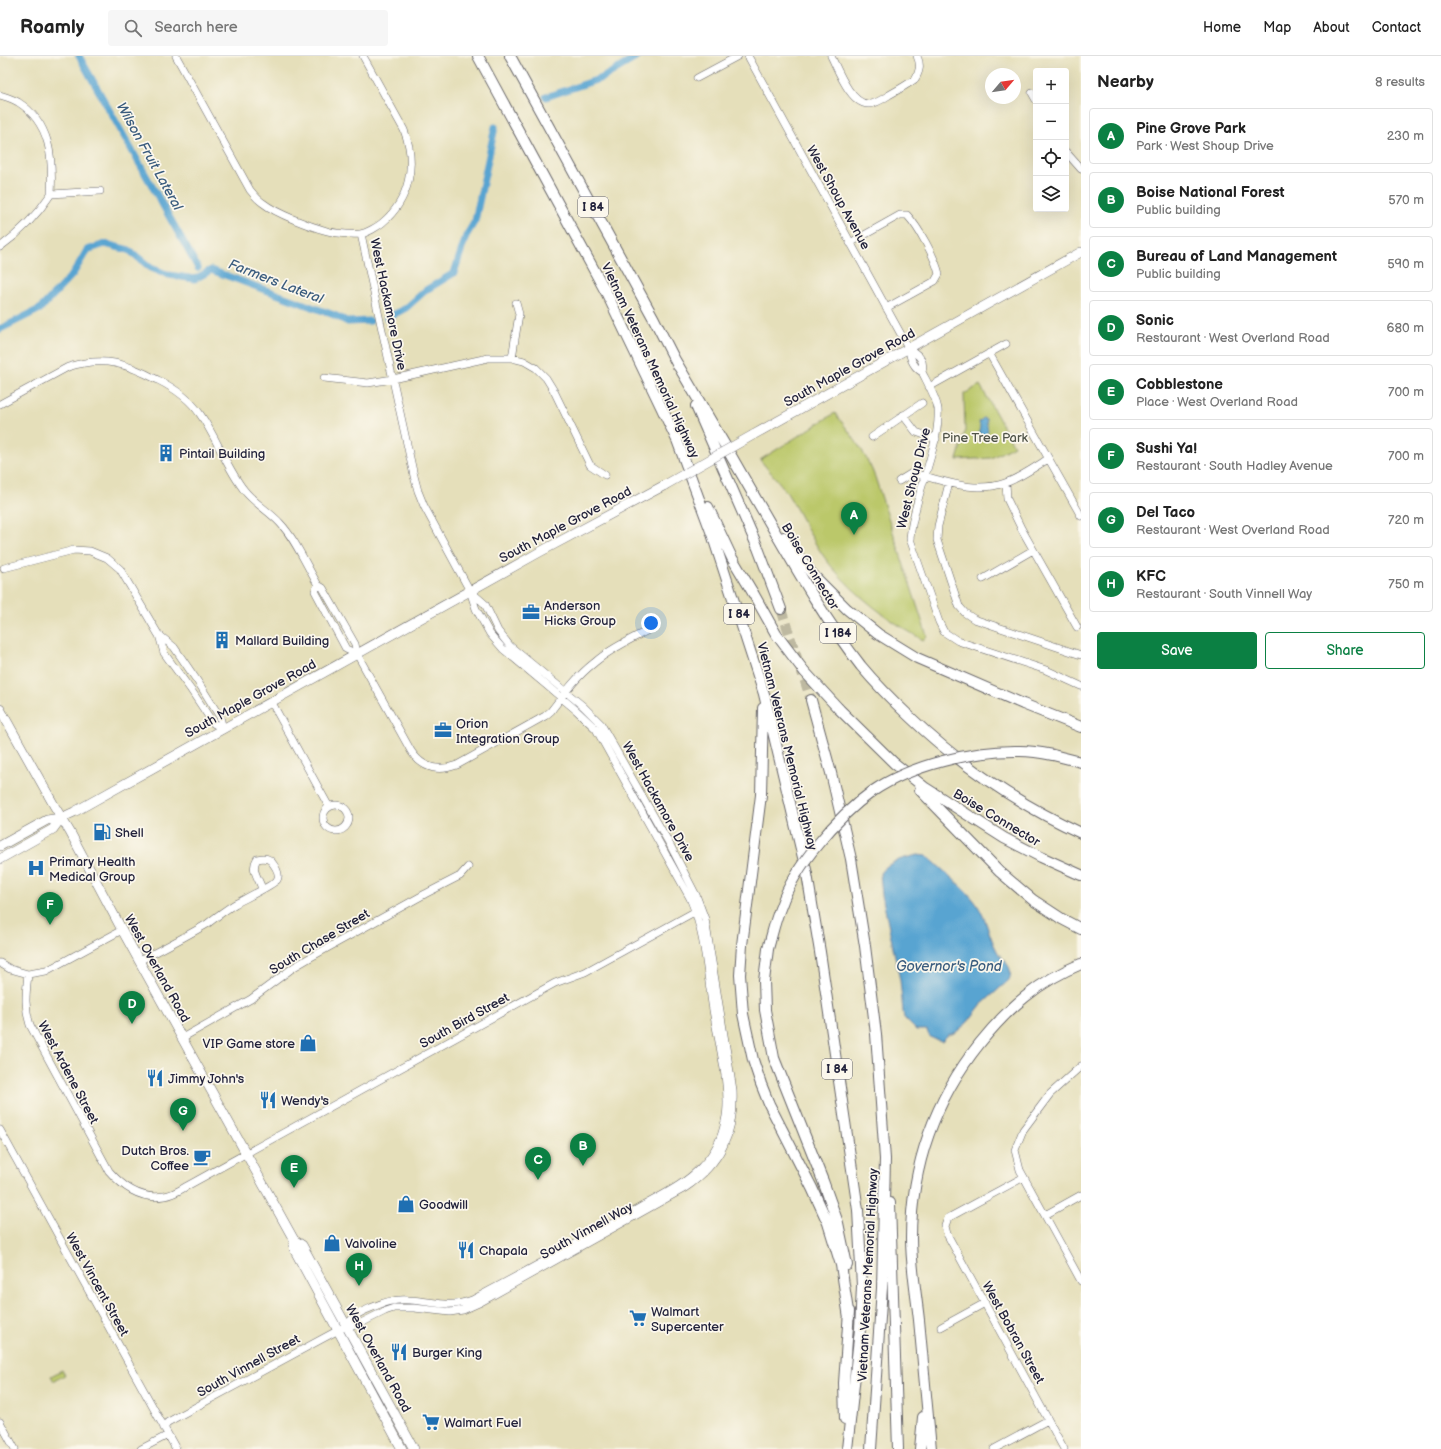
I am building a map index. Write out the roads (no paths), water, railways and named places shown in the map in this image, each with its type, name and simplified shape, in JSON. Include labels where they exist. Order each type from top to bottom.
[{"type":"highway","name":"Vietnam Veterans Memorial Highway","points":[[478,56],[607,294],[677,440],[712,534],[764,694],[807,874],[858,1210],[862,1286],[860,1329],[846,1449]]},
{"type":"highway","name":"Vietnam Veterans Memorial Highway","points":[[510,56],[675,360],[755,541],[781,609]]},
{"type":"highway","name":"Boise Connector","points":[[675,360],[760,505],[800,577],[826,617],[862,667],[892,700],[924,731],[959,760],[1036,811],[1081,833]]},
{"type":"highway","name":"Boise Connector","points":[[677,440],[732,558],[776,634],[804,671],[838,708],[894,763],[924,787],[982,826],[1041,857],[1081,875]]},
{"type":"highway","points":[[760,505],[812,574],[846,608],[878,634],[917,658],[1023,704],[1081,726]]},
{"type":"highway","points":[[764,694],[761,795],[743,937],[740,975],[743,1014],[753,1060],[769,1104],[812,1188],[828,1224],[841,1265],[849,1318]]},
{"type":"highway","name":"Vietnam Veterans Memorial Highway","points":[[811,700],[831,772],[860,910],[876,1034],[885,1159],[882,1288],[871,1449]]},
{"type":"highway","points":[[846,1449],[844,1383],[849,1318],[847,1263],[838,1223],[823,1181],[774,1058],[765,1010],[764,982],[768,949],[781,904],[798,871],[829,830],[849,810],[874,791],[899,777],[927,766],[962,757],[986,753],[1021,751],[1053,755],[1081,762]]},
{"type":"highway","points":[[894,763],[1000,872],[1033,900],[1062,919],[1081,929]]},
{"type":"highway","points":[[931,1449],[911,1238],[915,1185],[926,1138],[944,1096],[968,1058],[996,1024],[1029,993],[1068,969],[1081,964]]},
{"type":"highway","points":[[885,1159],[891,1216],[898,1449]]},
{"type":"highway","points":[[920,1449],[925,1389]]},
{"type":"main road","name":"South Maple Grove Road","points":[[0,846],[47,820],[62,818],[470,591],[665,485],[1081,252]]},
{"type":"main road","name":"West Overland Road","points":[[0,709],[54,807],[62,818],[87,862],[122,930],[246,1155],[294,1240],[302,1245],[342,1328],[414,1449]]},
{"type":"main road","name":"South Maple Grove Road","points":[[0,859],[53,829],[62,818]]},
{"type":"main road","name":"West Overland Road","points":[[342,1328],[347,1348],[403,1447]]},
{"type":"street","name":"West Hackamore Drive","points":[[176,56],[250,190],[262,203],[278,213],[328,232],[361,234],[418,491],[424,506],[470,591],[476,609],[496,643],[589,722],[600,736],[690,898],[696,910],[701,931],[727,1076]]},
{"type":"street","points":[[361,234],[378,226],[391,216],[400,204],[406,190],[411,158],[409,143],[404,130],[363,56]]},
{"type":"street","points":[[697,78],[738,56]]},
{"type":"street","name":"West Shoup Avenue","points":[[748,56],[909,349],[910,358],[916,369],[922,372]]},
{"type":"street","points":[[831,56],[856,100],[870,104],[878,102],[910,82],[918,74],[920,67],[917,56]]},
{"type":"street","points":[[0,95],[17,101],[32,113],[42,127],[49,145],[52,172],[51,194],[40,211],[20,232],[0,247]]},
{"type":"street","points":[[1069,155],[1081,169]]},
{"type":"street","points":[[51,194],[100,192]]},
{"type":"street","points":[[850,242],[900,215],[907,216],[913,222],[937,265],[939,274],[935,281],[886,308]]},
{"type":"street","points":[[512,358],[519,314],[516,302]]},
{"type":"street","points":[[929,387],[1006,344]]},
{"type":"street","points":[[988,353],[1081,516]]},
{"type":"street","points":[[324,378],[368,383],[488,358],[512,358],[524,361],[536,368],[546,378],[554,391],[590,465],[605,475]]},
{"type":"street","points":[[0,404],[58,372],[80,364],[92,362],[111,362],[122,364],[141,371],[176,390],[193,404],[204,419],[244,489],[256,502],[275,517],[287,531],[318,585],[316,591],[346,649],[357,654],[411,751],[421,763],[435,768],[450,768],[457,765],[538,720],[551,711],[584,671],[602,656],[652,628]]},
{"type":"street","name":"West Shoup Drive","points":[[922,372],[938,408],[938,424],[936,439],[911,526],[910,539],[939,622],[944,632],[958,641],[1046,670],[1081,686]]},
{"type":"street","points":[[872,437],[922,403]]},
{"type":"street","points":[[903,416],[916,432],[936,439]]},
{"type":"street","points":[[899,481],[912,473],[963,487],[979,488],[1006,483],[1048,459]]},
{"type":"street","points":[[949,483],[938,526],[937,540],[959,606],[965,613],[974,619],[1081,654]]},
{"type":"street","points":[[1006,483],[1007,499],[1021,528],[1077,627]]},
{"type":"street","points":[[1,569],[74,550],[90,551],[106,557],[120,569],[158,634],[164,653],[213,723],[223,729]]},
{"type":"street","points":[[983,579],[1033,550]]},
{"type":"street","name":"West Hackamore Drive","points":[[470,591],[485,604],[498,631],[510,646],[594,715],[611,739],[696,895],[705,919],[712,988]]},
{"type":"street","points":[[158,634],[174,647],[220,717],[223,729]]},
{"type":"street","points":[[271,701],[329,807]]},
{"type":"street","name":"South Chase Street","points":[[182,1038],[251,999],[311,957],[460,876],[468,867]]},
{"type":"street","points":[[139,961],[206,924],[234,905],[262,889]]},
{"type":"street","name":"South Bird Street","points":[[138,1193],[162,1197],[174,1194],[555,983],[585,972],[696,910]]},
{"type":"street","points":[[0,963],[10,969],[28,974],[39,973],[53,968],[122,930]]},
{"type":"street","name":"West Ardene Street","points":[[28,974],[25,1001],[26,1013],[39,1042],[109,1172],[124,1186],[138,1193]]},
{"type":"street","points":[[1081,1066],[1050,1094],[1023,1130],[1015,1150],[1020,1170],[1081,1281]]},
{"type":"street","name":"South Vinnell Way","points":[[342,1328],[356,1315],[381,1304],[395,1300],[410,1300],[451,1305],[472,1300],[648,1205],[686,1181],[702,1167],[714,1150],[720,1136],[727,1112],[727,1076]]},
{"type":"street","name":"West Vincent Street","points":[[0,1130],[176,1449]]},
{"type":"street","name":"West Bobran Street","points":[[1024,1177],[948,1218],[945,1226],[947,1234],[1064,1449]]},
{"type":"street","points":[[1045,1215],[1081,1195]]},
{"type":"street","points":[[941,1327],[985,1304]]},
{"type":"street","name":"South Vinnell Street","points":[[164,1428],[168,1422],[342,1328]]},
{"type":"street","points":[[994,1449],[1048,1420]]},
{"type":"street","points":[[0,1422],[15,1449]]},
{"type":"street","points":[[141,1449],[168,1435]]},
{"type":"water","points":[[983,418],[986,419],[988,431],[985,436],[982,436],[979,432],[979,422]]},
{"type":"water","name":"Governor's Pond","points":[[918,855],[926,856],[934,862],[972,897],[982,914],[999,955],[1007,964],[1010,971],[1009,980],[981,1005],[967,1023],[955,1033],[948,1035],[942,1041],[931,1037],[927,1030],[916,1030],[904,1018],[900,980],[882,895],[880,873],[892,863],[907,857]]},
{"type":"waterway","name":"Wilson Fruit Lateral","points":[[79,56],[198,268]]},
{"type":"waterway","name":"Farmers Lateral","points":[[546,97],[602,78],[639,56]]},
{"type":"waterway","name":"Farmers Lateral","points":[[387,318],[406,308],[426,290],[454,273],[466,236],[475,221],[495,127]]},
{"type":"waterway","name":"Farmers Lateral","points":[[0,329],[40,309],[73,274],[87,250],[105,244],[129,250],[151,268],[169,275],[195,279],[211,270],[334,315],[348,322],[370,321]]},
{"type":"tunnel","points":[[781,609],[811,700]]},
{"type":"place","name":"Pintail Building","points":[[166,453]]},
{"type":"place","name":"Pine Grove Park","points":[[854,535]]},
{"type":"place","name":"Anderson Hicks Group","points":[[531,612]]},
{"type":"place","name":"Mallard Building","points":[[222,640]]},
{"type":"place","name":"Orion Integration Group","points":[[443,730]]},
{"type":"place","name":"Shell","points":[[102,832]]},
{"type":"place","name":"Primary Health Medical Group","points":[[36,868]]},
{"type":"place","name":"Sushi Ya!","points":[[50,925]]},
{"type":"place","name":"Sonic","points":[[132,1024]]},
{"type":"place","name":"VIP Game store","points":[[308,1043]]},
{"type":"place","name":"Jimmy John's","points":[[155,1078]]},
{"type":"place","name":"Wendy's","points":[[268,1100]]},
{"type":"place","name":"Del Taco","points":[[183,1131]]},
{"type":"place","name":"Dutch Bros. Coffee","points":[[202,1157]]},
{"type":"place","name":"Boise National Forest","points":[[583,1166]]},
{"type":"place","name":"Bureau of Land Management","points":[[538,1180]]},
{"type":"place","name":"Cobblestone","points":[[294,1188]]},
{"type":"place","name":"Goodwill","points":[[406,1204]]},
{"type":"place","name":"Valvoline","points":[[332,1243]]},
{"type":"place","name":"Chapala","points":[[466,1250]]},
{"type":"place","name":"KFC","points":[[359,1286]]},
{"type":"place","name":"Walmart Supercenter","points":[[638,1318]]},
{"type":"place","name":"Burger King","points":[[399,1352]]},
{"type":"place","name":"Walmart Fuel","points":[[431,1422]]},
{"type":"park label","name":"Pine Tree Park","points":[[985,437]]}]
